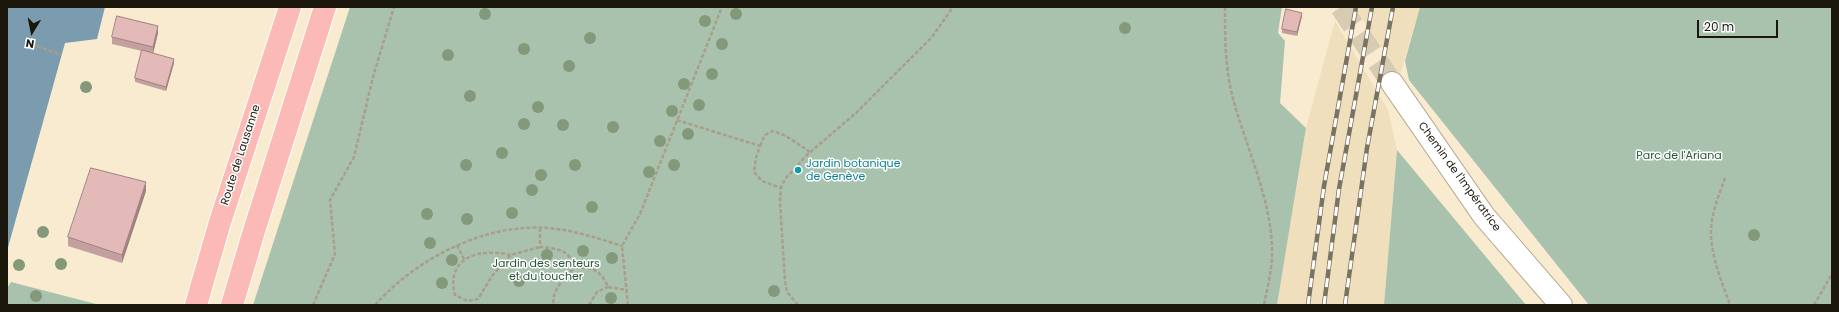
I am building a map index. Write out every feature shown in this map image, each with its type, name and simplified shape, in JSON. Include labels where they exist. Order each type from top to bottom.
[{"type":"main road","name":"Route de Lausanne","points":[[196,305],[220,222],[290,7]]},
{"type":"main road","points":[[232,305],[325,7]]},
{"type":"street","name":"Chemin de l'Impératrice","points":[[1392,83],[1484,216],[1561,305]]},
{"type":"path","points":[[313,305],[335,254],[330,200],[354,157],[373,77],[394,7]]},
{"type":"path","points":[[628,305],[622,246],[640,214],[722,7]]},
{"type":"path","points":[[798,305],[787,292],[785,281],[780,202],[781,188],[785,179],[810,152],[856,113],[932,36],[954,7]]},
{"type":"path","points":[[1225,7],[1225,51],[1232,94],[1260,186],[1271,234],[1272,255],[1264,305]]},
{"type":"path","points":[[26,42],[61,55]]},
{"type":"path","points":[[678,120],[760,146]]},
{"type":"path","points":[[781,188],[762,181],[754,172],[756,158],[765,135],[773,131],[786,136],[810,152]]},
{"type":"path","points":[[1725,178],[1714,211],[1711,232],[1716,261],[1730,305]]},
{"type":"path","points":[[375,305],[408,273],[433,256],[457,245],[492,234],[540,228],[578,232],[622,246]]},
{"type":"path","points":[[540,228],[540,247]]},
{"type":"path","points":[[457,245],[464,259]]},
{"type":"path","points":[[511,255],[492,276],[478,299],[467,300],[455,295],[452,283],[456,267],[464,259],[494,251],[511,255],[540,247],[560,250],[571,257],[574,267]]},
{"type":"path","points":[[574,267],[590,268],[603,275],[608,287]]},
{"type":"path","points":[[554,305],[553,301],[560,282],[574,267]]},
{"type":"path","points":[[1814,305],[1832,274]]},
{"type":"path","points":[[589,305],[598,292],[608,287],[627,290]]},
{"type":"shaded area","points":[[1355,7],[1420,7],[1400,75]]},
{"type":"shaded area","points":[[1335,21],[1388,110],[1397,150],[1384,305],[1277,305],[1306,128]]},
{"type":"green space","name":"Jardin botanique de Genève","points":[[350,7],[1282,7],[1278,33],[1285,41],[1280,103],[1306,128],[1277,305],[253,305]]},
{"type":"green space","name":"Parc de l'Ariana","points":[[1420,7],[1832,7],[1832,305],[1589,305],[1409,80],[1405,61]]},
{"type":"green space","points":[[1397,150],[1526,305],[1384,305]]},
{"type":"green space","points":[[11,282],[100,305],[7,305],[7,288]]},
{"type":"water","points":[[7,7],[105,7],[97,39],[65,43],[7,251]]},
{"type":"building","points":[[1286,9],[1302,13],[1297,32],[1282,29]]},
{"type":"building","points":[[117,16],[158,26],[153,47],[112,37]]},
{"type":"building","points":[[142,50],[174,59],[166,87],[135,78]]},
{"type":"building","points":[[91,168],[146,182],[122,255],[68,237]]},
{"type":"tunnel","points":[[1341,7],[1392,83]]},
{"type":"railway","points":[[1308,305],[1324,186],[1356,7]]},
{"type":"railway","points":[[1324,305],[1339,189],[1372,7]]},
{"type":"railway","points":[[1345,305],[1367,148],[1393,7]]},
{"type":"place","name":"Jardin botanique de Genève","points":[[798,170]]},
{"type":"park label","name":"Jardin des senteurs et du toucher","points":[[546,270]]}]
